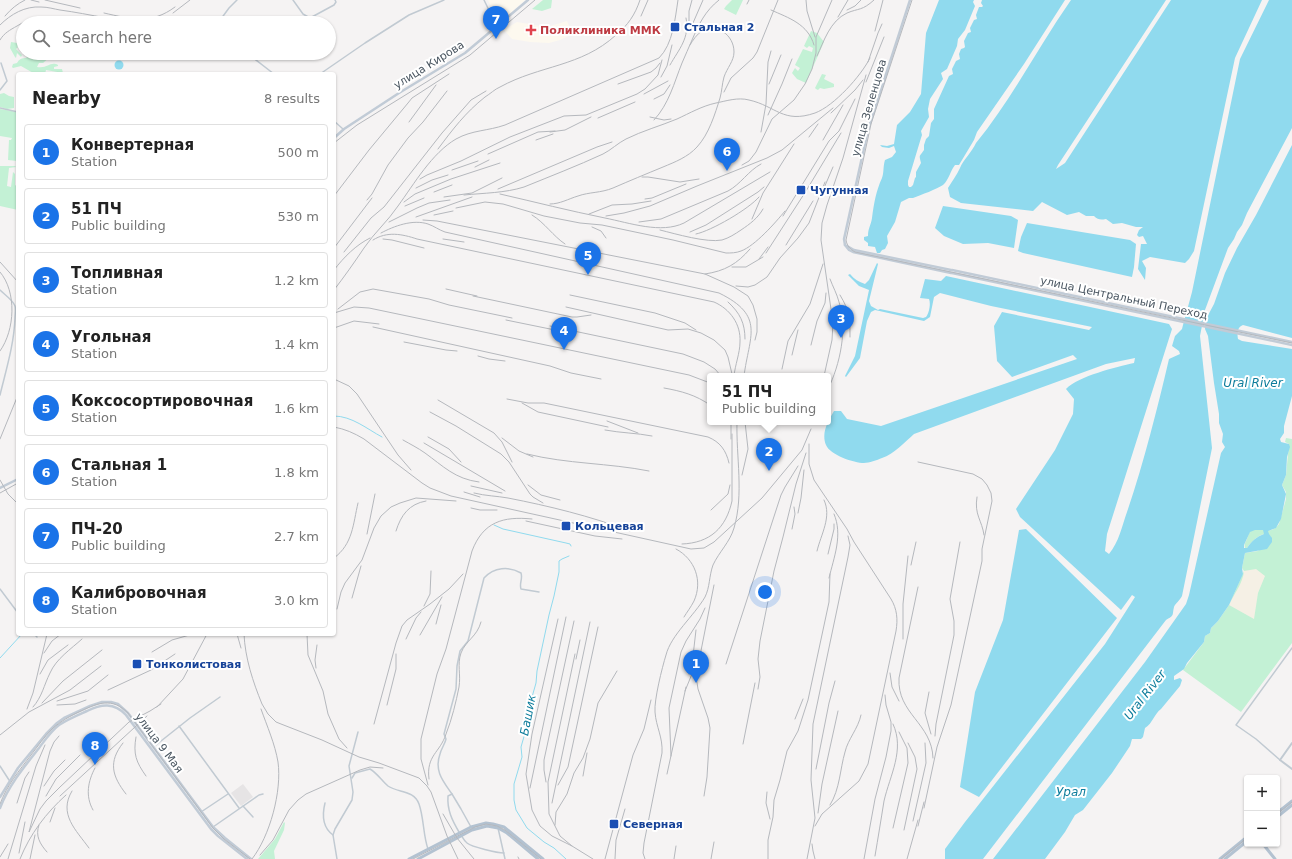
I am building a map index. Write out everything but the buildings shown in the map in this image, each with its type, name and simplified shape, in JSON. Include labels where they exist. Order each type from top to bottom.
[{"type":"main road","name":"улица Кирова","points":[[336,136],[344,129],[399,93],[465,53],[528,0]]},
{"type":"main road","name":"улица Зеленцова","points":[[844,245],[844,239],[868,130],[910,0]]},
{"type":"main road","name":"улица Центральный Переход","points":[[844,245],[854,250],[952,272],[1292,342]]},
{"type":"main road","name":"улица Центральный Переход","points":[[1239,332],[1292,345]]},
{"type":"main road","points":[[0,488],[16,479]]},
{"type":"main road","name":"улица 9 Мая","points":[[0,797],[45,740],[58,726],[97,706],[107,703],[118,704],[126,710],[218,836],[246,857],[251,859]]},
{"type":"main road","name":"улица 9 Мая","points":[[0,808],[11,782]]},
{"type":"main road","points":[[1279,811],[1292,800]]},
{"type":"main road","points":[[1280,815],[1292,805]]},
{"type":"main road","name":"улица 9 Мая","points":[[201,812],[213,827],[246,857]]},
{"type":"main road","points":[[418,859],[471,827],[486,823],[504,827],[543,859]]},
{"type":"main road","points":[[464,832],[480,827],[498,828],[507,833],[538,859]]},
{"type":"main road","points":[[1220,859],[1244,839]]},
{"type":"main road","points":[[1225,859],[1244,843]]},
{"type":"main road","points":[[409,859],[428,849],[439,846]]},
{"type":"main road","points":[[1265,847],[1275,859]]},
{"type":"street","points":[[223,16],[237,0]]},
{"type":"street","points":[[293,0],[303,14],[306,16]]},
{"type":"street","points":[[313,16],[334,4],[336,2],[335,0]]},
{"type":"street","points":[[323,72],[409,15],[444,0]]},
{"type":"street","points":[[484,0],[497,27]]},
{"type":"street","points":[[256,60],[271,72]]},
{"type":"street","points":[[0,90],[7,81],[1,63]]},
{"type":"street","points":[[0,108],[16,112]]},
{"type":"street","points":[[336,123],[344,129]]},
{"type":"street","points":[[0,290],[12,301],[16,310],[15,329],[0,395]]},
{"type":"street","points":[[471,827],[439,772],[438,763],[446,739],[444,734],[456,689],[457,666],[460,651],[468,641],[484,578],[488,574],[505,568],[516,571],[521,573],[523,577],[520,586],[521,589],[538,592]]},
{"type":"street","points":[[0,589],[16,610]]},
{"type":"street","points":[[1292,649],[1236,725],[1292,769]]},
{"type":"street","points":[[153,746],[220,697]]},
{"type":"street","points":[[179,726],[239,808]]},
{"type":"street","points":[[337,859],[333,835],[352,800],[352,778],[349,766],[358,732]]},
{"type":"street","points":[[1280,760],[1292,743]]},
{"type":"street","points":[[0,766],[11,782]]},
{"type":"street","points":[[352,778],[355,773],[370,769],[387,785],[414,796],[419,804],[428,849]]},
{"type":"street","points":[[201,812],[228,793]]},
{"type":"street","points":[[213,827],[239,808],[263,794]]},
{"type":"street","points":[[452,794],[448,796],[447,804],[449,813],[466,842],[471,845],[498,853],[504,853]]},
{"type":"street","points":[[325,803],[323,812],[325,828],[333,835]]},
{"type":"street","points":[[243,806],[253,817]]},
{"type":"street","points":[[498,828],[505,859]]},
{"type":"street","points":[[500,838],[501,834],[507,833]]},
{"type":"shaded area","points":[[488,0],[525,0],[499,23]]},
{"type":"shaded area","points":[[567,21],[573,34],[549,43],[512,39],[504,30],[517,22],[547,27]]},
{"type":"shaded area","points":[[243,784],[253,797],[241,806],[231,793]]},
{"type":"green space","points":[[543,0],[552,0],[551,8],[542,11],[532,9]]},
{"type":"green space","points":[[732,0],[743,0],[736,15],[724,9]]},
{"type":"green space","points":[[811,31],[817,33],[824,42],[806,83],[797,79],[792,73],[795,68],[798,71],[800,68],[795,65],[803,49],[812,52],[813,48],[809,46],[807,48],[804,46]]},
{"type":"green space","points":[[11,42],[16,43],[16,58],[15,57],[10,48]]},
{"type":"green space","points":[[46,60],[43,63],[39,63],[37,67],[55,64],[58,66],[54,67],[54,69],[62,69],[63,72],[46,70],[46,72],[32,72],[21,66],[12,67],[13,64],[19,61]]},
{"type":"green space","points":[[822,74],[826,75],[824,79],[834,84],[834,87],[824,89],[820,88],[818,90],[815,88]]},
{"type":"green space","points":[[4,93],[14,97],[14,108],[7,109],[0,107],[0,94]]},
{"type":"green space","points":[[0,109],[16,112],[16,161],[8,160],[9,140],[12,138],[0,136]]},
{"type":"green space","points":[[0,166],[15,166],[16,167],[9,168],[7,186],[11,187],[13,172],[15,174],[16,186],[16,210],[0,206]]},
{"type":"green space","points":[[1286,438],[1292,439],[1292,643],[1241,712],[1183,670],[1204,642],[1205,636],[1210,633],[1211,628],[1229,605],[1244,571],[1242,568],[1245,553],[1258,551],[1271,537],[1265,534],[1261,535],[1247,548],[1245,548],[1250,531],[1255,529],[1272,530],[1279,524],[1286,499],[1286,492],[1282,485],[1286,475],[1289,444],[1285,442]]},
{"type":"green space","points":[[284,822],[284,830],[274,851],[275,859],[258,859],[275,839]]},
{"type":"sand","points":[[1256,569],[1265,576],[1258,593],[1254,619],[1229,605],[1240,584],[1244,571]]},
{"type":"water","points":[[939,0],[974,0],[973,2],[975,6],[965,30],[958,39],[957,46],[947,69],[941,73],[943,79],[930,99],[928,109],[929,117],[921,131],[922,135],[908,181],[909,187],[913,185],[916,172],[921,163],[920,156],[924,150],[926,139],[929,136],[931,123],[934,119],[934,109],[949,76],[953,74],[952,69],[956,61],[960,59],[959,54],[961,49],[965,47],[964,41],[968,33],[971,32],[970,28],[974,20],[977,19],[976,15],[979,7],[983,6],[981,3],[982,0],[1065,0],[1024,64],[977,132],[959,165],[955,165],[947,181],[943,185],[929,192],[901,202],[895,222],[887,236],[888,243],[885,249],[880,253],[877,253],[875,247],[868,246],[868,243],[864,240],[864,237],[868,236],[878,188],[883,176],[885,160],[892,157],[896,152],[894,146],[889,148],[882,147],[880,145],[887,146],[894,144],[897,125],[910,112],[921,94],[926,33]]},
{"type":"water","points":[[1071,0],[1166,0],[1056,169],[1065,163],[1171,0],[1262,0],[1235,58],[1194,251],[1185,263],[1150,257],[1142,261],[1146,268],[1145,280],[1138,269],[1141,244],[1147,244],[1143,236],[1139,237],[1137,235],[1139,230],[1143,227],[1136,227],[1122,223],[1113,224],[1106,219],[1103,220],[1094,216],[1086,216],[1079,212],[1067,215],[1042,202],[1033,211],[961,203],[950,197],[948,188],[963,162],[1013,91]]},
{"type":"water","points":[[1269,0],[1292,0],[1292,128],[1242,225],[1228,248],[1205,310],[1200,336],[1212,448],[1182,596],[1175,606],[1173,615],[1166,620],[983,859],[945,859],[945,849],[1105,644],[1135,597],[1132,595],[1121,610],[1020,517],[1016,509],[1055,450],[1073,414],[1074,399],[1066,389],[1072,384],[1088,376],[1134,363],[1135,358],[1106,364],[914,434],[895,451],[878,460],[864,463],[854,462],[832,452],[826,445],[824,436],[827,425],[831,425],[831,417],[834,411],[841,411],[847,419],[881,426],[1077,359],[1073,355],[1012,377],[997,361],[994,326],[1002,312],[1089,330],[1092,327],[991,306],[940,293],[934,297],[930,317],[924,321],[875,310],[871,312],[867,321],[860,358],[846,377],[845,376],[855,356],[869,290],[859,286],[848,275],[850,274],[865,284],[869,280],[877,263],[869,301],[871,306],[878,310],[880,309],[923,318],[926,317],[930,306],[929,299],[920,298],[925,279],[941,281],[946,276],[1169,324],[1172,329],[1107,534],[1105,551],[1109,554],[1120,534],[1139,474],[1169,359],[1180,354],[1179,351],[1172,346],[1175,336],[1182,329],[1192,292],[1240,59]]},
{"type":"water","points":[[119,60],[124,65],[119,70],[114,65]]},
{"type":"water","name":"Ural River","points":[[1292,145],[1292,338],[1243,325],[1240,327],[1238,333],[1238,339],[1242,341],[1292,349],[1292,396],[1284,426],[1284,433],[1280,439],[1281,442],[1289,444],[1290,447],[1287,457],[1286,475],[1282,485],[1286,494],[1281,519],[1276,528],[1268,531],[1272,538],[1272,542],[1267,549],[1245,553],[1242,568],[1243,574],[1229,605],[1211,628],[1210,633],[1205,636],[1204,642],[1184,669],[1174,676],[1174,680],[1180,678],[1182,680],[1180,686],[1157,713],[1150,724],[1145,728],[1143,737],[1141,739],[1132,739],[1130,746],[1112,773],[1083,810],[1075,815],[1065,832],[1045,859],[993,859],[1145,662],[1186,604],[1221,453],[1225,447],[1222,442],[1223,434],[1219,423],[1208,336],[1205,329],[1206,319],[1214,304],[1225,273],[1237,248],[1256,215]],"holes":[[[1255,530],[1263,530],[1264,534],[1254,540],[1247,548],[1244,548],[1250,532]]]},
{"type":"water","points":[[943,206],[1011,216],[1018,220],[1014,248],[988,243],[963,244],[944,236],[935,228]]},
{"type":"water","points":[[1027,223],[1130,240],[1136,244],[1132,277],[1018,251],[1021,237]]},
{"type":"water","points":[[1026,529],[1117,618],[979,797],[960,787],[975,692],[1003,620],[1019,530]]},
{"type":"waterway","name":"Башик","points":[[336,416],[347,418],[382,437]]},
{"type":"waterway","name":"Башик","points":[[494,525],[503,529],[570,544],[571,546]]},
{"type":"waterway","name":"Башик","points":[[566,859],[527,828],[516,810],[514,800],[514,784],[522,757],[521,747],[525,733],[526,718],[536,683],[537,671],[559,572],[559,561],[569,556]]},
{"type":"waterway","name":"Башик","points":[[0,658],[20,636]]},
{"type":"tram line","points":[[336,141],[357,125],[470,55],[535,0]]},
{"type":"tram line","points":[[912,0],[871,124],[846,240],[850,248],[855,252],[1292,343]]},
{"type":"tram line","points":[[0,493],[16,484]]},
{"type":"tram line","points":[[0,804],[14,778],[52,729],[66,719],[87,708],[99,704],[111,703],[122,708],[128,713],[213,828],[224,839],[250,859]]},
{"type":"tram line","points":[[1280,812],[1292,802]]},
{"type":"tram line","points":[[413,859],[475,827],[486,824],[497,826],[505,830],[541,859]]},
{"type":"tram line","points":[[1221,859],[1244,840]]},
{"type":"railway","points":[[5,16],[14,7],[25,0]]},
{"type":"railway","points":[[31,0],[39,2]]},
{"type":"railway","points":[[45,0],[80,8]]},
{"type":"railway","points":[[173,13],[190,0]]},
{"type":"railway","points":[[438,149],[465,115],[496,89],[530,74],[589,54],[603,46],[628,23],[640,0]]},
{"type":"railway","points":[[641,16],[648,0]]},
{"type":"railway","points":[[336,287],[431,161],[447,145],[462,136],[505,125],[659,58],[664,52],[670,39],[678,0]]},
{"type":"railway","points":[[689,22],[689,11],[692,0]]},
{"type":"railway","points":[[693,23],[703,0]]},
{"type":"railway","points":[[654,120],[664,107],[674,86],[683,60],[700,23],[706,13],[719,0]]},
{"type":"railway","points":[[747,4],[749,0]]},
{"type":"railway","points":[[724,92],[731,78],[753,58],[757,52],[778,0]]},
{"type":"railway","points":[[806,0],[807,11],[815,37]]},
{"type":"railway","points":[[742,165],[749,161],[756,152],[772,119],[794,100],[805,84],[812,69],[816,53],[816,37],[832,0]]},
{"type":"railway","points":[[838,17],[848,0]]},
{"type":"railway","points":[[847,10],[855,6],[861,0]]},
{"type":"railway","points":[[817,56],[828,32],[836,21],[847,13],[863,8],[874,0]]},
{"type":"railway","points":[[875,31],[883,0]]},
{"type":"railway","points":[[0,25],[9,17],[24,9],[35,7],[44,7],[95,16]]},
{"type":"railway","points":[[158,16],[175,7]]},
{"type":"railway","points":[[771,10],[791,19],[803,27],[814,45]]},
{"type":"railway","points":[[104,13],[118,16]]},
{"type":"railway","points":[[670,65],[683,43],[687,25],[686,18]]},
{"type":"railway","points":[[868,62],[882,24]]},
{"type":"railway","points":[[0,40],[5,34],[16,27]]},
{"type":"railway","points":[[550,204],[613,188],[677,161],[690,154],[697,147],[705,136],[714,117],[720,98],[724,77],[733,58],[734,52],[731,40],[728,36],[724,32],[713,29],[700,32],[690,45]]},
{"type":"railway","points":[[866,82],[884,37]]},
{"type":"railway","points":[[661,77],[667,66],[672,45]]},
{"type":"railway","points":[[761,132],[766,104],[768,62],[771,51]]},
{"type":"railway","points":[[769,84],[781,55]]},
{"type":"railway","points":[[464,195],[502,192],[524,187],[603,154],[632,136],[711,104],[745,99],[787,115],[804,116],[815,113],[830,104],[846,90],[870,58]]},
{"type":"railway","points":[[768,115],[792,59]]},
{"type":"railway","points":[[420,179],[510,137],[564,116],[586,115],[637,94],[645,89],[658,75],[662,60]]},
{"type":"railway","points":[[618,84],[651,72],[660,63]]},
{"type":"railway","points":[[336,193],[369,150],[412,98],[449,74]]},
{"type":"railway","points":[[825,373],[832,340],[833,323],[821,240],[822,223],[843,158],[866,75]]},
{"type":"railway","points":[[831,113],[855,90],[863,80]]},
{"type":"railway","points":[[644,94],[668,81]]},
{"type":"railway","points":[[409,122],[436,85]]},
{"type":"railway","points":[[654,99],[664,94],[670,85]]},
{"type":"railway","points":[[367,200],[372,194],[388,165],[447,91]]},
{"type":"railway","points":[[344,252],[371,218],[384,207],[442,133],[471,100],[486,91]]},
{"type":"railway","points":[[783,216],[829,141],[839,131],[855,99]]},
{"type":"railway","points":[[598,118],[635,102]]},
{"type":"railway","points":[[823,140],[843,105]]},
{"type":"railway","points":[[606,216],[650,206],[767,158],[782,150],[833,108]]},
{"type":"railway","points":[[550,132],[565,130],[591,117]]},
{"type":"railway","points":[[650,117],[664,120],[671,119]]},
{"type":"railway","points":[[809,137],[818,124]]},
{"type":"railway","points":[[488,154],[538,132],[555,131]]},
{"type":"railway","points":[[766,253],[841,133]]},
{"type":"railway","points":[[536,140],[553,134]]},
{"type":"railway","points":[[498,189],[612,142]]},
{"type":"railway","points":[[752,219],[763,193],[794,144]]},
{"type":"railway","points":[[475,167],[489,160]]},
{"type":"railway","points":[[452,170],[478,161]]},
{"type":"railway","points":[[404,202],[415,194],[451,179],[500,163]]},
{"type":"railway","points":[[639,222],[661,219],[728,191],[761,164]]},
{"type":"railway","points":[[824,188],[833,167]]},
{"type":"railway","points":[[500,194],[635,225],[665,228],[684,223],[770,172]]},
{"type":"railway","points":[[416,188],[432,180],[448,175]]},
{"type":"railway","points":[[642,177],[680,182],[699,179]]},
{"type":"railway","points":[[444,197],[472,193],[502,178]]},
{"type":"railway","points":[[736,286],[748,287],[755,285],[767,277],[780,258],[809,223],[825,182]]},
{"type":"railway","points":[[645,199],[652,198],[686,184]]},
{"type":"railway","points":[[434,192],[452,185]]},
{"type":"railway","points":[[690,232],[706,225],[764,187]]},
{"type":"railway","points":[[416,217],[472,197]]},
{"type":"railway","points":[[696,234],[711,229],[729,219],[759,197]]},
{"type":"railway","points":[[336,245],[372,198]]},
{"type":"railway","points":[[405,206],[424,198]]},
{"type":"railway","points":[[389,222],[429,203],[450,200]]},
{"type":"railway","points":[[589,214],[612,205],[651,201]]},
{"type":"railway","points":[[786,245],[813,201]]},
{"type":"railway","points":[[456,208],[485,202],[503,204],[544,216],[580,223],[602,225],[726,253],[739,252],[753,244],[785,211]]},
{"type":"railway","points":[[660,230],[700,239],[716,241],[722,240],[732,236],[748,225],[763,209]]},
{"type":"railway","points":[[434,215],[453,211]]},
{"type":"railway","points":[[532,215],[565,244]]},
{"type":"railway","points":[[423,220],[437,221],[705,274],[734,287],[748,296],[753,305],[757,319],[757,332],[755,340]]},
{"type":"railway","points":[[381,233],[404,224],[416,222],[422,223],[445,232],[719,293],[734,302],[743,310],[749,319],[751,338],[745,373]]},
{"type":"railway","points":[[592,227],[601,231],[606,238]]},
{"type":"railway","points":[[373,240],[384,235],[395,234],[714,302],[730,313],[739,329],[740,346],[735,373]]},
{"type":"railway","points":[[336,268],[350,252],[370,238]]},
{"type":"railway","points":[[383,239],[424,248]]},
{"type":"railway","points":[[443,239],[464,242]]},
{"type":"railway","points":[[759,259],[768,247]]},
{"type":"railway","points":[[705,274],[725,269],[735,263],[750,249]]},
{"type":"railway","points":[[732,267],[746,267],[763,257]]},
{"type":"railway","points":[[0,262],[16,280]]},
{"type":"railway","points":[[782,369],[788,341],[810,304],[823,264]]},
{"type":"railway","points":[[0,272],[9,290],[12,311],[9,333],[0,351]]},
{"type":"railway","points":[[830,279],[842,312],[843,323],[843,335],[839,358],[831,382]]},
{"type":"railway","points":[[338,309],[360,292],[373,289],[429,299],[449,305],[512,318]]},
{"type":"railway","points":[[446,289],[477,296]]},
{"type":"railway","points":[[811,345],[817,321],[825,303],[826,293]]},
{"type":"railway","points":[[570,295],[655,313],[685,323],[696,330]]},
{"type":"railway","points":[[840,295],[849,315],[850,337]]},
{"type":"railway","points":[[473,296],[572,317],[591,315]]},
{"type":"railway","points":[[728,302],[736,310],[743,323],[745,339]]},
{"type":"railway","points":[[336,312],[354,307],[369,308],[689,375],[707,382]]},
{"type":"railway","points":[[566,307],[668,330],[688,329],[701,333],[714,340],[725,350],[732,373]]},
{"type":"railway","points":[[506,320],[555,330]]},
{"type":"railway","points":[[336,327],[354,321],[379,324]]},
{"type":"railway","points":[[550,326],[683,354],[704,362],[718,373]]},
{"type":"railway","points":[[373,327],[550,366],[571,373],[601,379]]},
{"type":"railway","points":[[792,355],[798,330]]},
{"type":"railway","points":[[404,342],[457,351]]},
{"type":"railway","points":[[478,356],[505,361]]},
{"type":"railway","points":[[336,380],[349,386],[357,394],[398,455],[411,470]]},
{"type":"railway","points":[[664,388],[688,394],[707,403]]},
{"type":"railway","points":[[507,399],[528,403],[544,403],[708,437],[716,441],[722,447],[729,463]]},
{"type":"railway","points":[[0,439],[16,400]]},
{"type":"railway","points":[[438,400],[494,433],[502,442],[512,462]]},
{"type":"railway","points":[[522,403],[538,412],[608,427]]},
{"type":"railway","points":[[430,412],[501,454],[509,462],[530,494],[543,503]]},
{"type":"railway","points":[[607,421],[638,433]]},
{"type":"railway","points":[[731,425],[731,439]]},
{"type":"railway","points":[[645,859],[643,853],[644,843],[662,753],[655,712],[659,684],[664,661],[669,648],[673,640],[705,597],[713,565],[730,538],[734,528],[739,502],[737,425]]},
{"type":"railway","points":[[742,475],[748,449],[745,425]]},
{"type":"railway","points":[[336,428],[364,439],[422,483],[430,488],[451,496],[691,549],[704,548],[714,542],[762,498],[802,450],[811,429]]},
{"type":"railway","points":[[605,430],[652,436]]},
{"type":"railway","points":[[682,544],[701,541],[709,537],[726,519],[732,501],[732,434]]},
{"type":"railway","points":[[428,437],[449,449],[461,462]]},
{"type":"railway","points":[[502,438],[519,451],[533,457]]},
{"type":"railway","points":[[403,440],[422,451],[456,475],[479,482]]},
{"type":"railway","points":[[424,443],[505,491]]},
{"type":"railway","points":[[809,444],[809,464],[814,480],[891,599],[896,610],[897,618],[896,631],[868,764],[859,781],[822,814],[815,826]]},
{"type":"railway","points":[[758,689],[760,677],[758,659],[760,641],[774,571],[796,484],[806,453]]},
{"type":"railway","points":[[527,454],[557,460],[619,466],[649,471]]},
{"type":"railway","points":[[918,462],[973,474],[982,479],[987,485],[991,493],[992,501],[982,549],[982,561],[951,705],[937,747],[924,808]]},
{"type":"railway","points":[[726,664],[781,495],[798,466]]},
{"type":"railway","points":[[798,513],[804,470]]},
{"type":"railway","points":[[0,480],[8,494],[16,502]]},
{"type":"railway","points":[[528,485],[541,495],[560,500]]},
{"type":"railway","points":[[711,510],[728,494],[730,485]]},
{"type":"railway","points":[[471,486],[502,493]]},
{"type":"railway","points":[[464,492],[480,497]]},
{"type":"railway","points":[[474,493],[508,498],[554,508],[585,516],[630,531]]},
{"type":"railway","points":[[367,534],[375,494]]},
{"type":"railway","points":[[977,497],[977,513],[984,535]]},
{"type":"railway","points":[[337,609],[345,583],[362,560],[374,528],[381,516],[391,507],[416,498],[456,501]]},
{"type":"railway","points":[[817,551],[825,526],[827,513],[824,500]]},
{"type":"railway","points":[[396,531],[400,520],[406,511],[420,502],[426,501]]},
{"type":"railway","points":[[336,556],[349,540],[358,503]]},
{"type":"railway","points":[[792,529],[795,514],[794,507]]},
{"type":"railway","points":[[471,508],[480,510],[497,510]]},
{"type":"railway","points":[[829,578],[838,538],[837,522],[834,514]]},
{"type":"railway","points":[[428,785],[421,759],[421,739],[437,674],[446,649],[472,551],[482,533],[495,523],[512,519],[532,519]]},
{"type":"railway","points":[[526,521],[595,536],[622,539]]},
{"type":"railway","points":[[828,554],[834,524]]},
{"type":"railway","points":[[807,859],[815,818],[811,780],[813,724],[848,557],[850,545],[848,536]]},
{"type":"railway","points":[[911,565],[916,542]]},
{"type":"railway","points":[[935,736],[936,724],[954,635],[954,621],[950,599],[960,542]]},
{"type":"railway","points":[[676,549],[683,553],[696,571],[698,586],[694,601],[684,617]]},
{"type":"railway","points":[[903,639],[903,604],[908,556]]},
{"type":"railway","points":[[352,598],[361,566]]},
{"type":"railway","points":[[424,606],[430,594],[431,571]]},
{"type":"railway","points":[[374,724],[402,626],[407,620],[449,589],[463,574]]},
{"type":"railway","points":[[768,859],[768,840],[773,817],[774,800],[787,751],[798,731],[808,700],[829,602],[830,574]]},
{"type":"railway","points":[[704,796],[707,777],[710,728],[698,689],[696,676],[714,585]]},
{"type":"railway","points":[[918,587],[899,678],[900,690],[903,701],[927,736],[931,746],[933,758]]},
{"type":"railway","points":[[420,635],[442,597]]},
{"type":"railway","points":[[436,624],[441,605]]},
{"type":"railway","points":[[671,756],[669,708],[681,652],[705,608]]},
{"type":"railway","points":[[406,639],[416,618],[421,612]]},
{"type":"railway","points":[[530,788],[566,617]]},
{"type":"railway","points":[[558,619],[532,734],[526,774],[532,810],[540,826],[552,836],[572,846]]},
{"type":"railway","points":[[546,782],[544,760],[574,621]]},
{"type":"railway","points":[[429,779],[431,759],[443,740],[455,705],[459,687],[459,661],[461,653],[477,631],[481,622]]},
{"type":"railway","points":[[552,803],[590,622]]},
{"type":"railway","points":[[558,785],[568,767],[598,627]]},
{"type":"railway","points":[[689,674],[696,630]]},
{"type":"railway","points":[[27,709],[33,693],[47,636]]},
{"type":"railway","points":[[44,653],[52,641],[58,636]]},
{"type":"railway","points":[[152,652],[172,640],[186,636]]},
{"type":"railway","points":[[157,707],[183,679],[206,636]]},
{"type":"railway","points":[[238,636],[241,648]]},
{"type":"railway","points":[[244,636],[246,652],[253,679],[262,704],[268,714],[276,722],[322,740],[359,757],[419,778],[431,792],[447,836],[458,859]]},
{"type":"railway","points":[[307,636],[308,655],[323,691],[328,714],[339,739],[347,748]]},
{"type":"railway","points":[[33,707],[39,699],[56,663],[82,639]]},
{"type":"railway","points":[[576,659],[580,640]]},
{"type":"railway","points":[[40,674],[48,660],[68,645]]},
{"type":"railway","points":[[316,668],[315,660],[317,645]]},
{"type":"railway","points":[[42,703],[63,681],[102,650]]},
{"type":"railway","points":[[108,690],[151,670],[175,654]]},
{"type":"railway","points":[[387,705],[396,669],[396,654]]},
{"type":"railway","points":[[575,654],[548,782],[549,814],[560,836],[572,846],[593,859]]},
{"type":"railway","points":[[0,735],[29,712],[70,690],[101,666]]},
{"type":"railway","points":[[685,691],[694,669]]},
{"type":"railway","points":[[555,825],[556,812],[567,794],[574,773],[583,758],[590,739],[598,703],[617,671]]},
{"type":"railway","points":[[890,673],[892,687],[899,701]]},
{"type":"railway","points":[[57,701],[88,691],[108,675]]},
{"type":"railway","points":[[816,769],[829,703],[835,681]]},
{"type":"railway","points":[[743,744],[755,683]]},
{"type":"railway","points":[[667,774],[686,687]]},
{"type":"railway","points":[[929,692],[925,713],[931,734]]},
{"type":"railway","points":[[864,859],[875,799],[891,731],[891,722],[885,695]]},
{"type":"railway","points":[[795,719],[803,699]]},
{"type":"railway","points":[[57,705],[75,704],[86,700]]},
{"type":"railway","points":[[605,859],[633,755],[644,729],[651,700]]},
{"type":"railway","points":[[59,736],[54,742],[50,751],[29,832],[40,809],[60,787],[129,722],[161,704]]},
{"type":"railway","points":[[252,859],[269,826],[276,799],[279,774],[277,755],[261,709]]},
{"type":"railway","points":[[818,813],[822,784],[838,711]]},
{"type":"railway","points":[[830,805],[838,786],[846,747],[858,725],[861,715]]},
{"type":"railway","points":[[60,796],[147,716]]},
{"type":"railway","points":[[875,856],[884,801],[897,753],[898,743],[893,724]]},
{"type":"railway","points":[[893,828],[908,763],[907,748],[899,732]]},
{"type":"railway","points":[[136,737],[136,758],[146,776]]},
{"type":"railway","points":[[123,743],[115,756],[114,769],[115,775],[126,794]]},
{"type":"railway","points":[[904,830],[917,769],[915,757],[908,743]]},
{"type":"railway","points":[[913,821],[926,763],[925,743]]},
{"type":"railway","points":[[8,859],[36,766],[45,745]]},
{"type":"railway","points":[[583,776],[587,753]]},
{"type":"railway","points":[[46,796],[56,779],[80,755]]},
{"type":"railway","points":[[44,786],[54,771],[65,760]]},
{"type":"railway","points":[[260,855],[273,840],[289,810],[306,794],[360,770],[370,767],[383,768]]},
{"type":"railway","points":[[93,810],[89,799],[88,789],[95,768]]},
{"type":"railway","points":[[17,803],[25,778],[29,772]]},
{"type":"railway","points":[[72,791],[68,799],[67,807],[70,821],[89,848]]},
{"type":"railway","points":[[767,792],[766,803],[770,819]]},
{"type":"railway","points":[[20,859],[39,824],[66,795]]},
{"type":"railway","points":[[918,826],[924,802]]},
{"type":"railway","points":[[50,822],[55,808]]},
{"type":"railway","points":[[615,859],[616,840],[625,809]]},
{"type":"railway","points":[[443,814],[457,838],[474,859]]},
{"type":"railway","points":[[907,859],[918,820]]},
{"type":"railway","points":[[19,853],[25,822]]},
{"type":"railway","points":[[39,825],[39,840],[47,852]]},
{"type":"railway","points":[[30,859],[35,835]]},
{"type":"railway","points":[[711,859],[714,842]]},
{"type":"railway","points":[[0,857],[8,844]]},
{"type":"railway","points":[[812,844],[815,859]]},
{"type":"railway","points":[[674,859],[676,846]]},
{"type":"place","name":"Стальная 2","points":[[675,27]]},
{"type":"place","name":"Поликлиника ММК","points":[[531,30]]},
{"type":"place","name":"ПЧ-20","points":[[496,39]]},
{"type":"place","name":"Стальная 1","points":[[727,171]]},
{"type":"place","name":"Чугунная","points":[[801,190]]},
{"type":"place","name":"Коксосортировочная","points":[[588,275]]},
{"type":"place","name":"Топливная","points":[[841,338]]},
{"type":"place","name":"Угольная","points":[[564,350]]},
{"type":"place","name":"51 ПЧ","points":[[769,471]]},
{"type":"place","name":"Кольцевая","points":[[566,526]]},
{"type":"place","name":"Тонколистовая","points":[[137,664]]},
{"type":"place","name":"Конвертерная","points":[[696,683]]},
{"type":"place","name":"Калибровочная","points":[[95,765]]},
{"type":"place","name":"Северная","points":[[614,824]]},
{"type":"water label","name":"Урал","points":[[1071,792]]}]
